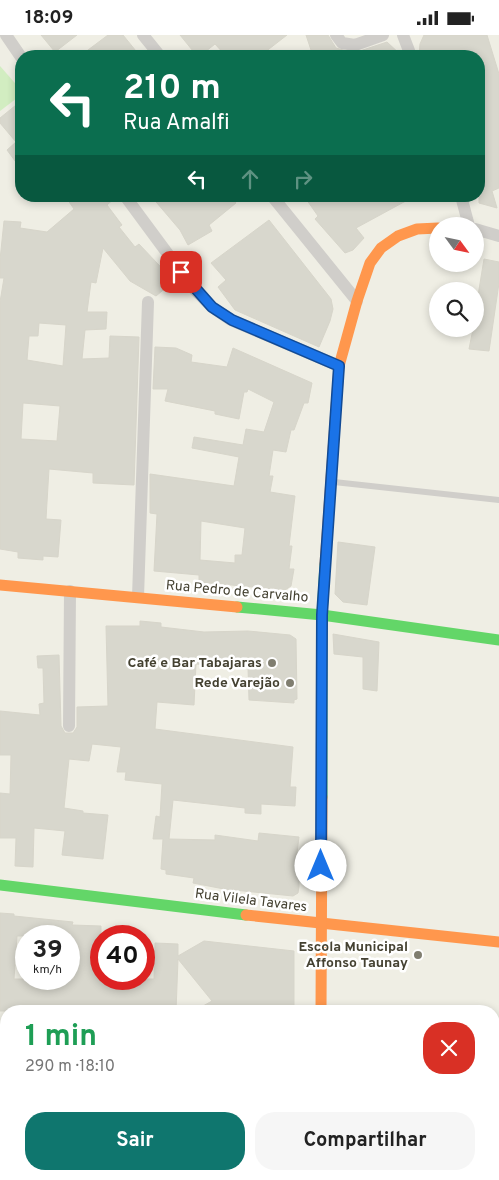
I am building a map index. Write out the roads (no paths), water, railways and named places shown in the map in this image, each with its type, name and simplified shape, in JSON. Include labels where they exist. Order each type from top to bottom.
[{"type":"street","points":[[6,35],[16,50]]},
{"type":"street","points":[[143,35],[155,50]]},
{"type":"street","points":[[336,35],[342,43],[355,45],[383,35]]},
{"type":"street","points":[[403,35],[409,50]]},
{"type":"street","points":[[129,202],[193,288],[212,307],[238,324],[339,366]]},
{"type":"street","points":[[277,202],[356,301]]},
{"type":"street","points":[[463,202],[467,217]]},
{"type":"street","points":[[321,1005],[322,615],[339,366],[356,301],[370,263],[381,248],[398,236],[417,229],[429,228]]},
{"type":"street","points":[[484,232],[499,237]]},
{"type":"street","points":[[138,597],[148,302]]},
{"type":"street","name":"Rua Pedro de Carvalho","points":[[0,585],[322,615],[499,640]]},
{"type":"street","points":[[68,726],[70,591]]},
{"type":"street","name":"Rua Vilela Tavares","points":[[0,885],[321,924],[499,942]]},
{"type":"lane","points":[[331,482],[499,500]]},
{"type":"place","name":"Café e Bar Tabajaras","points":[[272,663]]},
{"type":"place","name":"Rede Varejão","points":[[290,683]]},
{"type":"place","name":"Escola Municipal Affonso Taunay","points":[[418,955]]}]
